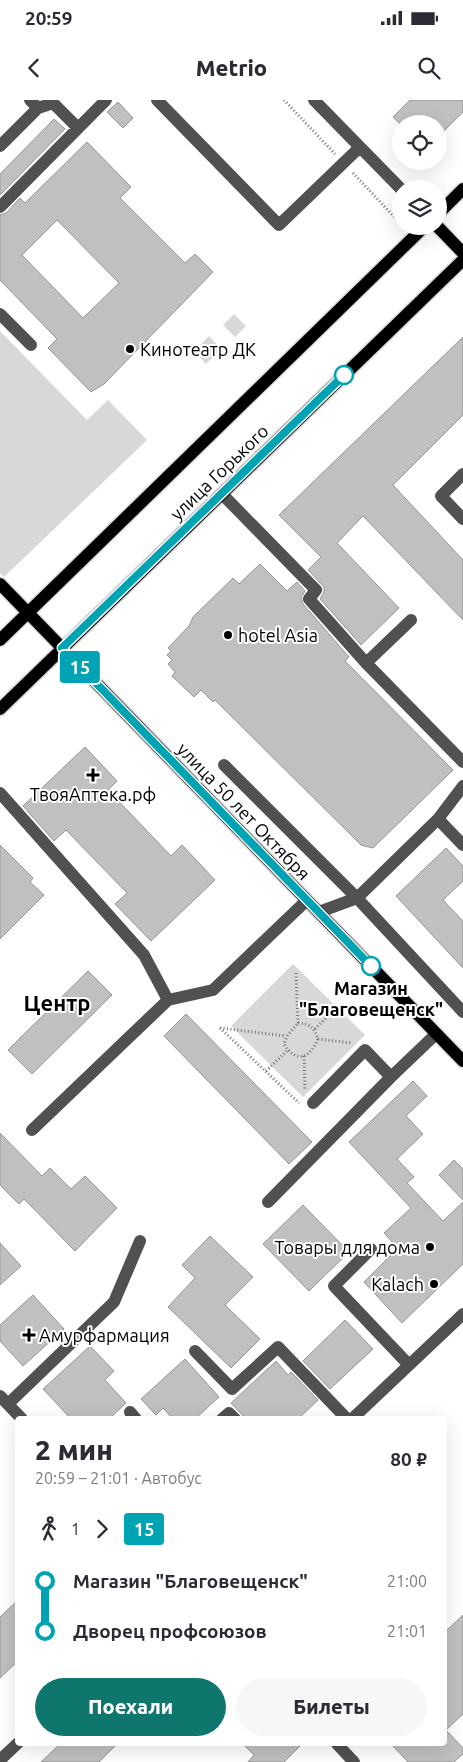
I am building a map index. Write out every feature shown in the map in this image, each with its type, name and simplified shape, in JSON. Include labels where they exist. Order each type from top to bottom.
[{"type":"main road","points":[[447,205],[463,189]]},
{"type":"main road","name":"улица Горького","points":[[0,640],[415,235]]},
{"type":"main road","points":[[446,235],[463,253]]},
{"type":"main road","name":"улица Горького","points":[[0,709],[463,260]]},
{"type":"main road","name":"улица 50 лет Октября","points":[[0,584],[463,1061]]},
{"type":"street","points":[[0,207],[106,100]]},
{"type":"street","points":[[157,100],[279,225],[360,147]]},
{"type":"street","points":[[314,100],[392,181]]},
{"type":"street","points":[[0,146],[34,104],[53,103],[78,128]]},
{"type":"street","points":[[0,314],[31,345]]},
{"type":"street","points":[[463,474],[441,496],[463,519]]},
{"type":"street","points":[[222,494],[316,590],[309,599],[366,664],[463,762]]},
{"type":"street","points":[[366,664],[412,620]]},
{"type":"street","points":[[224,765],[357,898],[463,1012]]},
{"type":"street","points":[[319,912],[357,898],[438,819],[463,786]]},
{"type":"street","points":[[0,793],[144,955],[168,1000]]},
{"type":"street","points":[[438,819],[463,845]]},
{"type":"street","points":[[32,1130],[168,1000],[213,990],[306,901]]},
{"type":"street","points":[[268,1202],[436,1034]]},
{"type":"street","points":[[310,1106],[365,1050],[391,1077]]},
{"type":"street","points":[[19,1416],[4,1400],[114,1302],[140,1241]]},
{"type":"street","points":[[371,1249],[334,1286],[410,1365]]},
{"type":"street","points":[[355,1416],[463,1314]]},
{"type":"street","points":[[195,1350],[232,1389],[278,1347],[344,1416]]},
{"type":"street","points":[[0,1760],[15,1746]]},
{"type":"street","points":[[338,1746],[347,1760]]},
{"type":"path","points":[[296,973],[298,1023],[286,1036],[284,1044],[297,1057],[304,1056],[311,1051],[318,1039],[315,1029],[308,1024],[298,1023]]},
{"type":"path","points":[[315,1029],[337,1007]]},
{"type":"path","points":[[286,1036],[220,1028],[266,1071],[310,1106]]},
{"type":"path","points":[[318,1039],[355,1043]]},
{"type":"path","points":[[266,1071],[288,1050]]},
{"type":"path","points":[[304,1056],[305,1092]]},
{"type":"shaded area","points":[[234,314],[246,326],[235,337],[223,325]]},
{"type":"shaded area","points":[[0,331],[87,420],[108,400],[147,440],[4,577],[0,573]]},
{"type":"shaded area","points":[[209,336],[221,349],[206,364],[194,351]]},
{"type":"shaded area","points":[[293,964],[365,1035],[303,1097],[231,1026]]},
{"type":"building","points":[[410,100],[463,100],[463,112],[447,128],[447,115],[395,115]]},
{"type":"building","points":[[118,102],[133,118],[123,128],[107,112]]},
{"type":"building","points":[[54,119],[65,129],[0,195],[0,174]]},
{"type":"building","points":[[87,142],[131,187],[120,198],[185,263],[195,254],[213,272],[104,384],[91,392],[48,348],[57,339],[0,280],[0,215],[6,213],[20,198],[25,203]],"holes":[[[57,220],[119,283],[83,318],[22,255]]]},
{"type":"building","points":[[463,337],[463,415],[393,485],[463,560],[463,620],[363,516],[337,543],[399,608],[361,645],[320,599],[324,592],[324,587],[308,570],[321,557],[279,515]]},
{"type":"building","points":[[260,564],[287,591],[297,582],[305,591],[301,598],[303,604],[349,657],[345,661],[453,770],[373,848],[361,845],[215,700],[213,702],[201,690],[194,697],[172,676],[175,672],[168,664],[172,660],[167,655],[171,651],[168,648],[189,626],[193,617],[233,578],[239,584]]},
{"type":"building","points":[[85,747],[117,781],[108,790],[171,856],[182,845],[215,880],[151,941],[115,904],[127,893],[66,830],[54,841],[23,806]]},
{"type":"building","points":[[0,845],[33,878],[30,882],[44,895],[0,939]]},
{"type":"building","points":[[446,848],[463,866],[463,881],[443,900],[463,921],[463,968],[396,896]]},
{"type":"building","points":[[88,971],[112,995],[32,1074],[8,1050]]},
{"type":"building","points":[[186,1014],[312,1142],[289,1164],[164,1036]]},
{"type":"building","points":[[413,1081],[427,1096],[406,1116],[423,1134],[397,1159],[414,1177],[407,1183],[443,1221],[463,1202],[463,1264],[402,1323],[364,1282],[398,1248],[384,1233],[411,1208],[349,1142]]},
{"type":"building","points":[[0,1133],[42,1176],[50,1168],[71,1189],[85,1176],[117,1208],[75,1251],[24,1199],[19,1204],[0,1185]]},
{"type":"building","points":[[454,1160],[463,1169],[463,1200],[439,1175]]},
{"type":"building","points":[[303,1205],[349,1252],[309,1291],[263,1244]]},
{"type":"building","points":[[210,1236],[253,1277],[225,1305],[260,1339],[231,1368],[168,1307],[195,1278],[182,1265]]},
{"type":"building","points":[[0,1243],[21,1266],[0,1285]]},
{"type":"building","name":"Амурфармация","points":[[33,1295],[64,1329],[23,1366],[0,1341],[0,1325]]},
{"type":"building","points":[[345,1320],[373,1349],[330,1389],[303,1361]]},
{"type":"building","points":[[90,1346],[114,1371],[105,1380],[126,1403],[112,1416],[68,1416],[43,1389]]},
{"type":"building","points":[[185,1359],[219,1397],[198,1416],[170,1416],[163,1408],[156,1415],[141,1399]]},
{"type":"building","points":[[276,1361],[288,1375],[291,1372],[318,1400],[301,1416],[243,1416],[231,1403]]},
{"type":"building","points":[[15,1603],[15,1664],[0,1678],[0,1617]]},
{"type":"building","points":[[463,1615],[463,1714],[447,1729],[447,1630]]},
{"type":"building","points":[[447,1731],[463,1748],[463,1754],[454,1762],[408,1762],[393,1746],[447,1746]]},
{"type":"building","points":[[58,1746],[115,1746],[99,1762],[41,1762]]},
{"type":"building","points":[[245,1746],[300,1746],[284,1762],[248,1762],[254,1755]]},
{"type":"bus line","name":"15","points":[[344,375],[62,648],[371,966]]},
{"type":"place","name":"Кинотеатр ДК","points":[[130,349]]},
{"type":"place","name":"hotel Asia","points":[[228,635]]},
{"type":"place","name":"ТвояАптека.рф","points":[[93,775]]},
{"type":"place","name":"Магазин \"Благовещенск\"","points":[[371,966]]},
{"type":"place","name":"Товары для дома","points":[[430,1247]]},
{"type":"place","name":"Kalach","points":[[434,1284]]},
{"type":"place","name":"Амурфармация","points":[[29,1335]]},
{"type":"district","name":"Центр","points":[[57,1002]]}]
